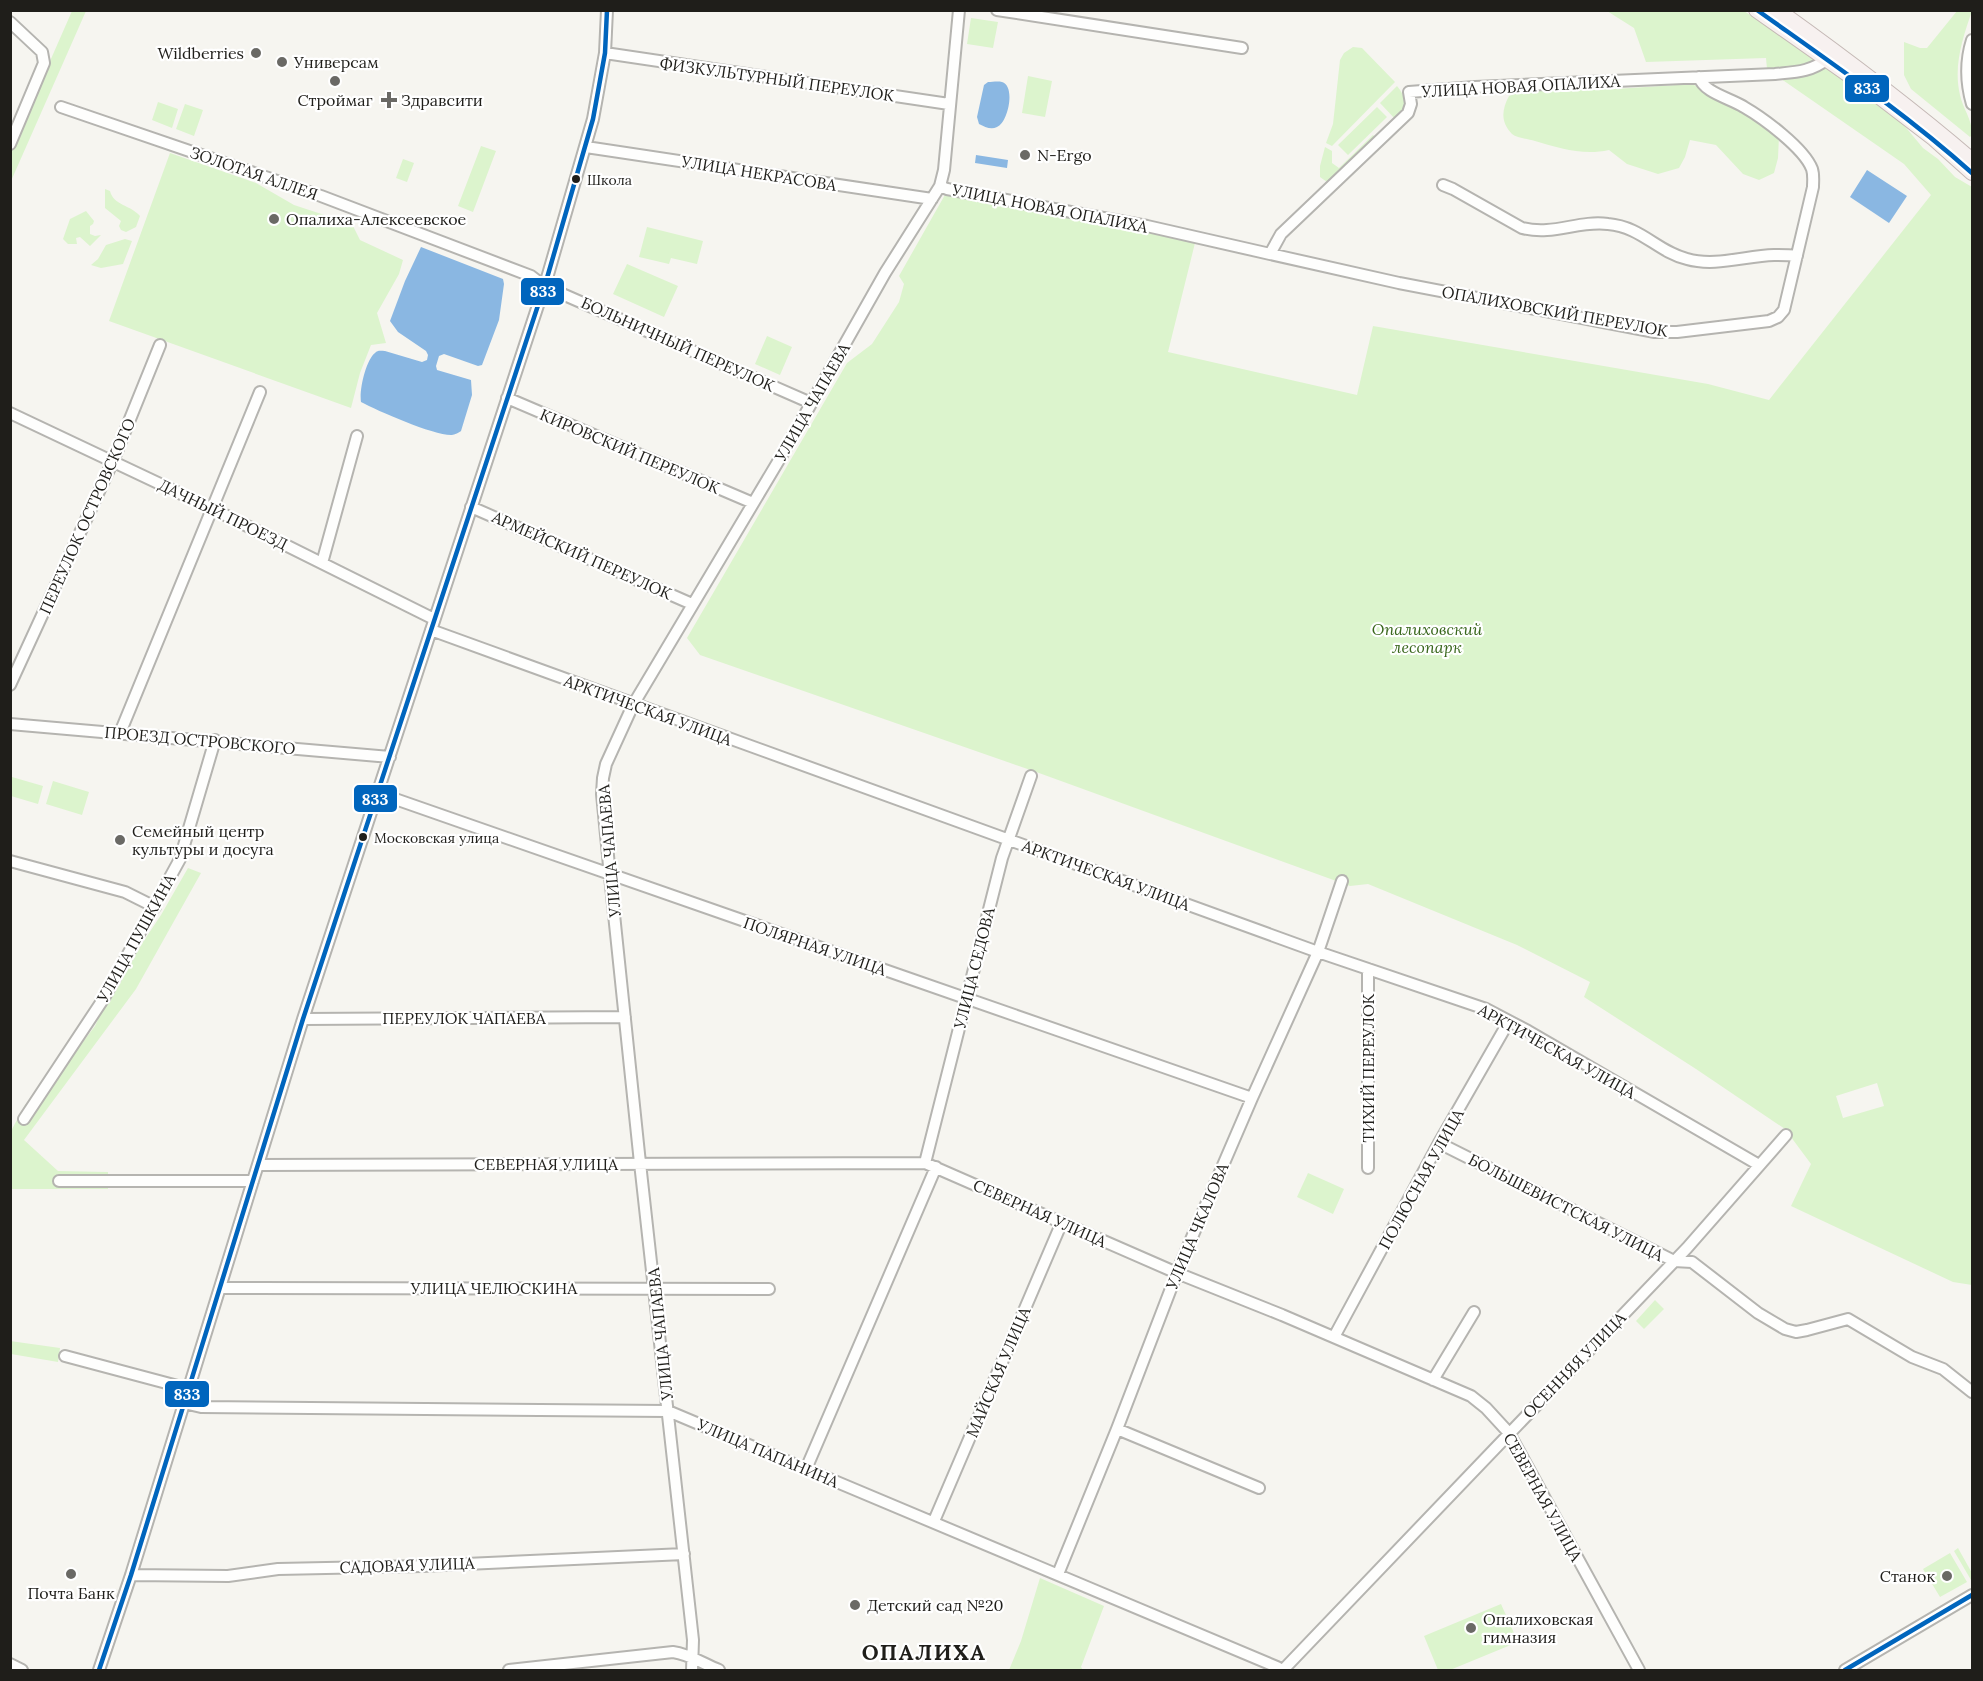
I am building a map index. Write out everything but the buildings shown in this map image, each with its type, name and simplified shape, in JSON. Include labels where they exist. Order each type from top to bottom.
[{"type":"main road","points":[[1756,10],[1827,59],[1934,139],[1972,173]]},
{"type":"main road","points":[[1778,10],[1906,104],[1972,160]]},
{"type":"street","points":[[99,1671],[131,1575],[303,1019],[544,286],[586,147],[600,87],[605,53],[607,10]]},
{"type":"street","name":"УЛИЦА ЧАПАЕВА","points":[[692,1665],[693,1640],[610,876],[602,794],[603,778],[606,764],[633,705],[812,403],[885,273],[940,186],[944,170],[959,10]]},
{"type":"street","points":[[997,10],[1242,48]]},
{"type":"street","points":[[10,22],[42,52],[44,57],[44,63],[10,144]]},
{"type":"street","points":[[1972,40],[1967,75],[1972,105]]},
{"type":"street","name":"ФИЗКУЛЬТУРНЫЙ ПЕРЕУЛОК","points":[[605,53],[949,104]]},
{"type":"street","name":"УЛИЦА НОВАЯ ОПАЛИХА","points":[[940,186],[1147,226],[1270,254],[1281,234],[1408,113],[1411,104],[1409,92],[1805,71],[1817,67],[1827,59]]},
{"type":"street","name":"ОПАЛИХОВСКИЙ ПЕРЕУЛОК","points":[[1270,254],[1398,284],[1655,332],[1666,333],[1760,323],[1778,317],[1784,310],[1813,187],[1812,169],[1806,158],[1767,122],[1743,106],[1708,89],[1701,83],[1699,77]]},
{"type":"street","name":"ЗОЛОТАЯ АЛЛЕЯ","points":[[61,107],[321,196],[531,276],[544,286]]},
{"type":"street","name":"УЛИЦА НЕКРАСОВА","points":[[586,147],[932,198]]},
{"type":"street","points":[[1443,185],[1516,225],[1534,231],[1548,231],[1593,223],[1627,226],[1675,255],[1690,260],[1709,262],[1774,255],[1797,256]]},
{"type":"street","name":"БОЛЬНИЧНЫЙ ПЕРЕУЛОК","points":[[544,286],[812,403]]},
{"type":"street","name":"ПЕРЕУЛОК ОСТРОВСКОГО","points":[[10,685],[113,461],[160,345]]},
{"type":"street","points":[[120,733],[260,392]]},
{"type":"street","name":"КИРОВСКИЙ ПЕРЕУЛОК","points":[[507,398],[753,503]]},
{"type":"street","name":"ДАЧНЫЙ ПРОЕЗД","points":[[10,413],[213,509],[434,619]]},
{"type":"street","points":[[322,563],[357,436]]},
{"type":"street","name":"АРМЕЙСКИЙ ПЕРЕУЛОК","points":[[471,507],[693,604]]},
{"type":"street","name":"АРКТИЧЕСКАЯ УЛИЦА","points":[[431,630],[1318,952],[1469,1003],[1509,1021],[1759,1165]]},
{"type":"street","name":"ПРОЕЗД ОСТРОВСКОГО","points":[[10,724],[390,757]]},
{"type":"street","name":"УЛИЦА ПУШКИНА","points":[[24,1119],[104,998],[180,859],[215,740]]},
{"type":"street","name":"УЛИЦА СЕДОВА","points":[[806,1469],[931,1165],[967,998],[1002,858],[1031,776]]},
{"type":"street","name":"ПОЛЯРНАЯ УЛИЦА","points":[[378,794],[1252,1098]]},
{"type":"street","points":[[10,861],[125,892],[155,907]]},
{"type":"street","name":"УЛИЦА ЧКАЛОВА","points":[[1058,1574],[1177,1273],[1318,952],[1342,881]]},
{"type":"street","name":"ТИХИЙ ПЕРЕУЛОК","points":[[1368,969],[1368,1168]]},
{"type":"street","name":"ПЕРЕУЛОК ЧАПАЕВА","points":[[303,1019],[625,1017]]},
{"type":"street","name":"ПОЛЮСНАЯ УЛИЦА","points":[[1334,1338],[1439,1143],[1509,1021]]},
{"type":"street","name":"ОСЕННЯЯ УЛИЦА","points":[[1282,1671],[1674,1261],[1786,1135]]},
{"type":"street","name":"БОЛЬШЕВИСТСКАЯ УЛИЦА","points":[[1439,1143],[1674,1261],[1692,1262],[1758,1312],[1785,1329],[1796,1332],[1848,1319],[1912,1357],[1943,1369],[1972,1392]]},
{"type":"street","name":"СЕВЕРНАЯ УЛИЦА","points":[[258,1165],[640,1163],[931,1165],[1177,1273],[1471,1396],[1486,1408],[1509,1433],[1639,1671]]},
{"type":"street","points":[[59,1181],[253,1181]]},
{"type":"street","name":"МАЙСКАЯ УЛИЦА","points":[[934,1521],[1062,1222]]},
{"type":"street","name":"УЛИЦА ЧЕЛЮСКИНА","points":[[220,1288],[769,1289]]},
{"type":"street","points":[[1433,1380],[1474,1312]]},
{"type":"street","points":[[65,1356],[189,1389]]},
{"type":"street","name":"УЛИЦА ПАПАНИНА","points":[[184,1402],[201,1407],[668,1411],[934,1521],[1282,1671]]},
{"type":"street","points":[[1117,1429],[1259,1488]]},
{"type":"street","name":"САДОВАЯ УЛИЦА","points":[[131,1575],[228,1576],[278,1569],[434,1566],[684,1554]]},
{"type":"street","points":[[1845,1671],[1972,1595]]},
{"type":"street","points":[[509,1671],[673,1652],[685,1653],[692,1665],[719,1671]]},
{"type":"street","points":[[10,1664],[22,1671]]},
{"type":"green space","points":[[72,11],[86,11],[11,181],[11,150]]},
{"type":"green space","name":"Опалиховский лесопарк","points":[[1607,11],[1744,11],[1797,46],[1903,124],[1923,148],[1938,159],[1955,177],[1972,187],[1972,1285],[1953,1282],[1791,1206],[1811,1164],[1785,1129],[1584,997],[1590,982],[1517,945],[1368,884],[1350,886],[1039,773],[700,655],[687,638],[847,363],[872,344],[899,302],[904,284],[899,276],[946,193],[1195,243],[1168,352],[1357,395],[1373,326],[1708,384],[1769,400],[1931,195],[1904,164],[1767,69],[1766,58],[1646,62],[1634,28]],"holes":[[[1877,1083],[1884,1106],[1843,1118],[1836,1096]]]},
{"type":"green space","points":[[1957,11],[1972,11],[1962,41],[1958,63],[1958,84],[1961,100],[1971,125],[1972,135],[1970,137],[1911,89],[1904,75],[1904,42],[1927,48]]},
{"type":"green space","points":[[971,18],[998,22],[993,48],[967,44]]},
{"type":"green space","points":[[1353,47],[1362,48],[1395,82],[1332,146],[1326,143],[1333,124],[1340,60],[1344,53]]},
{"type":"green space","points":[[1028,76],[1052,81],[1045,117],[1022,113]]},
{"type":"green space","points":[[1692,84],[1742,110],[1779,136],[1778,158],[1774,173],[1759,180],[1743,174],[1716,145],[1690,140],[1679,168],[1658,174],[1627,164],[1609,150],[1590,152],[1571,150],[1517,136],[1512,134],[1505,125],[1504,111],[1509,96],[1529,89],[1615,89]]},
{"type":"green space","points":[[1397,86],[1404,103],[1402,112],[1396,120],[1380,103]]},
{"type":"green space","points":[[158,102],[178,109],[172,128],[152,120]]},
{"type":"green space","points":[[185,104],[203,110],[194,136],[176,129]]},
{"type":"green space","points":[[1377,107],[1387,117],[1348,155],[1338,145]]},
{"type":"green space","points":[[1373,135],[1377,139],[1332,182],[1327,182],[1320,177],[1320,166],[1325,147],[1332,151],[1332,163],[1339,168]]},
{"type":"green space","points":[[481,146],[496,151],[473,212],[458,206]]},
{"type":"green space","points":[[170,153],[256,183],[294,205],[352,224],[360,240],[403,260],[399,274],[377,313],[386,343],[371,345],[360,373],[351,408],[109,321]]},
{"type":"green space","points":[[403,159],[414,163],[407,182],[396,178]]},
{"type":"green space","points":[[105,189],[110,191],[115,200],[140,216],[136,227],[126,232],[121,230],[119,226],[121,221],[105,208]]},
{"type":"green space","points":[[86,211],[94,221],[90,226],[90,234],[101,235],[90,246],[80,237],[76,238],[77,244],[68,244],[63,239],[70,219]]},
{"type":"green space","points":[[647,227],[703,241],[697,264],[671,258],[669,264],[639,257]]},
{"type":"green space","points":[[125,239],[132,241],[123,264],[101,268],[91,265],[98,259],[106,245]]},
{"type":"green space","points":[[627,264],[678,286],[664,317],[613,294]]},
{"type":"green space","points":[[767,336],[792,347],[780,375],[755,364]]},
{"type":"green space","points":[[12,777],[43,786],[38,804],[11,796]]},
{"type":"green space","points":[[53,781],[89,792],[82,815],[46,804]]},
{"type":"green space","points":[[188,868],[201,873],[136,989],[24,1140],[58,1171],[108,1172],[108,1189],[11,1189],[11,1131],[25,1105],[54,1070],[70,1059],[95,1026],[113,987],[161,915]]},
{"type":"green space","points":[[1308,1173],[1344,1189],[1333,1214],[1297,1197]]},
{"type":"green space","points":[[1655,1300],[1664,1309],[1644,1329],[1636,1321]]},
{"type":"green space","points":[[10,1341],[60,1348],[58,1362],[11,1354]]},
{"type":"green space","points":[[1958,1548],[1972,1573],[1971,1580],[1954,1551]]},
{"type":"green space","points":[[1950,1553],[1967,1582],[1940,1597],[1923,1569]]},
{"type":"green space","points":[[1040,1578],[1104,1606],[1081,1667],[1083,1670],[1009,1670],[1021,1641]]},
{"type":"green space","points":[[1501,1604],[1518,1642],[1450,1670],[1438,1670],[1424,1636]]},
{"type":"water","points":[[988,82],[1002,82],[1009,90],[1009,104],[1004,119],[997,127],[992,128],[979,124],[977,117],[984,85]]},
{"type":"water","points":[[976,155],[1008,160],[1007,168],[975,163]]},
{"type":"water","points":[[1867,170],[1907,196],[1889,223],[1850,197]]},
{"type":"water","points":[[421,247],[503,279],[504,284],[499,320],[482,365],[478,366],[444,354],[439,356],[437,370],[471,380],[472,395],[461,431],[453,435],[420,427],[361,402],[364,376],[376,352],[385,351],[422,362],[427,360],[426,351],[398,332],[390,321]]},
{"type":"transit line","name":"833","points":[[99,1670],[131,1575],[303,1019],[547,278],[593,119],[605,53],[607,10]]},
{"type":"transit line","name":"833","points":[[1757,10],[1894,109],[1972,173]]},
{"type":"transit line","name":"833","points":[[1845,1670],[1972,1595]]},
{"type":"place","name":"Wildberries","points":[[256,53]]},
{"type":"place","name":"Универсам","points":[[282,62]]},
{"type":"place","name":"Строймаг","points":[[335,81]]},
{"type":"place","name":"Здравсити","points":[[389,100]]},
{"type":"place","name":"N-Ergo","points":[[1025,155]]},
{"type":"place","name":"Школа","points":[[576,179]]},
{"type":"place","name":"Опалиха-Алексеевское","points":[[274,219]]},
{"type":"place","name":"Московская улица","points":[[363,837]]},
{"type":"place","name":"Семейный центр культуры и досуга","points":[[120,840]]},
{"type":"place","name":"Почта Банк","points":[[71,1574]]},
{"type":"place","name":"Станок","points":[[1947,1576]]},
{"type":"place","name":"Детский сад №20","points":[[855,1605]]},
{"type":"place","name":"Опалиховская гимназия","points":[[1471,1628]]},
{"type":"district","name":"ОПАЛИХА","points":[[924,1652]]}]
